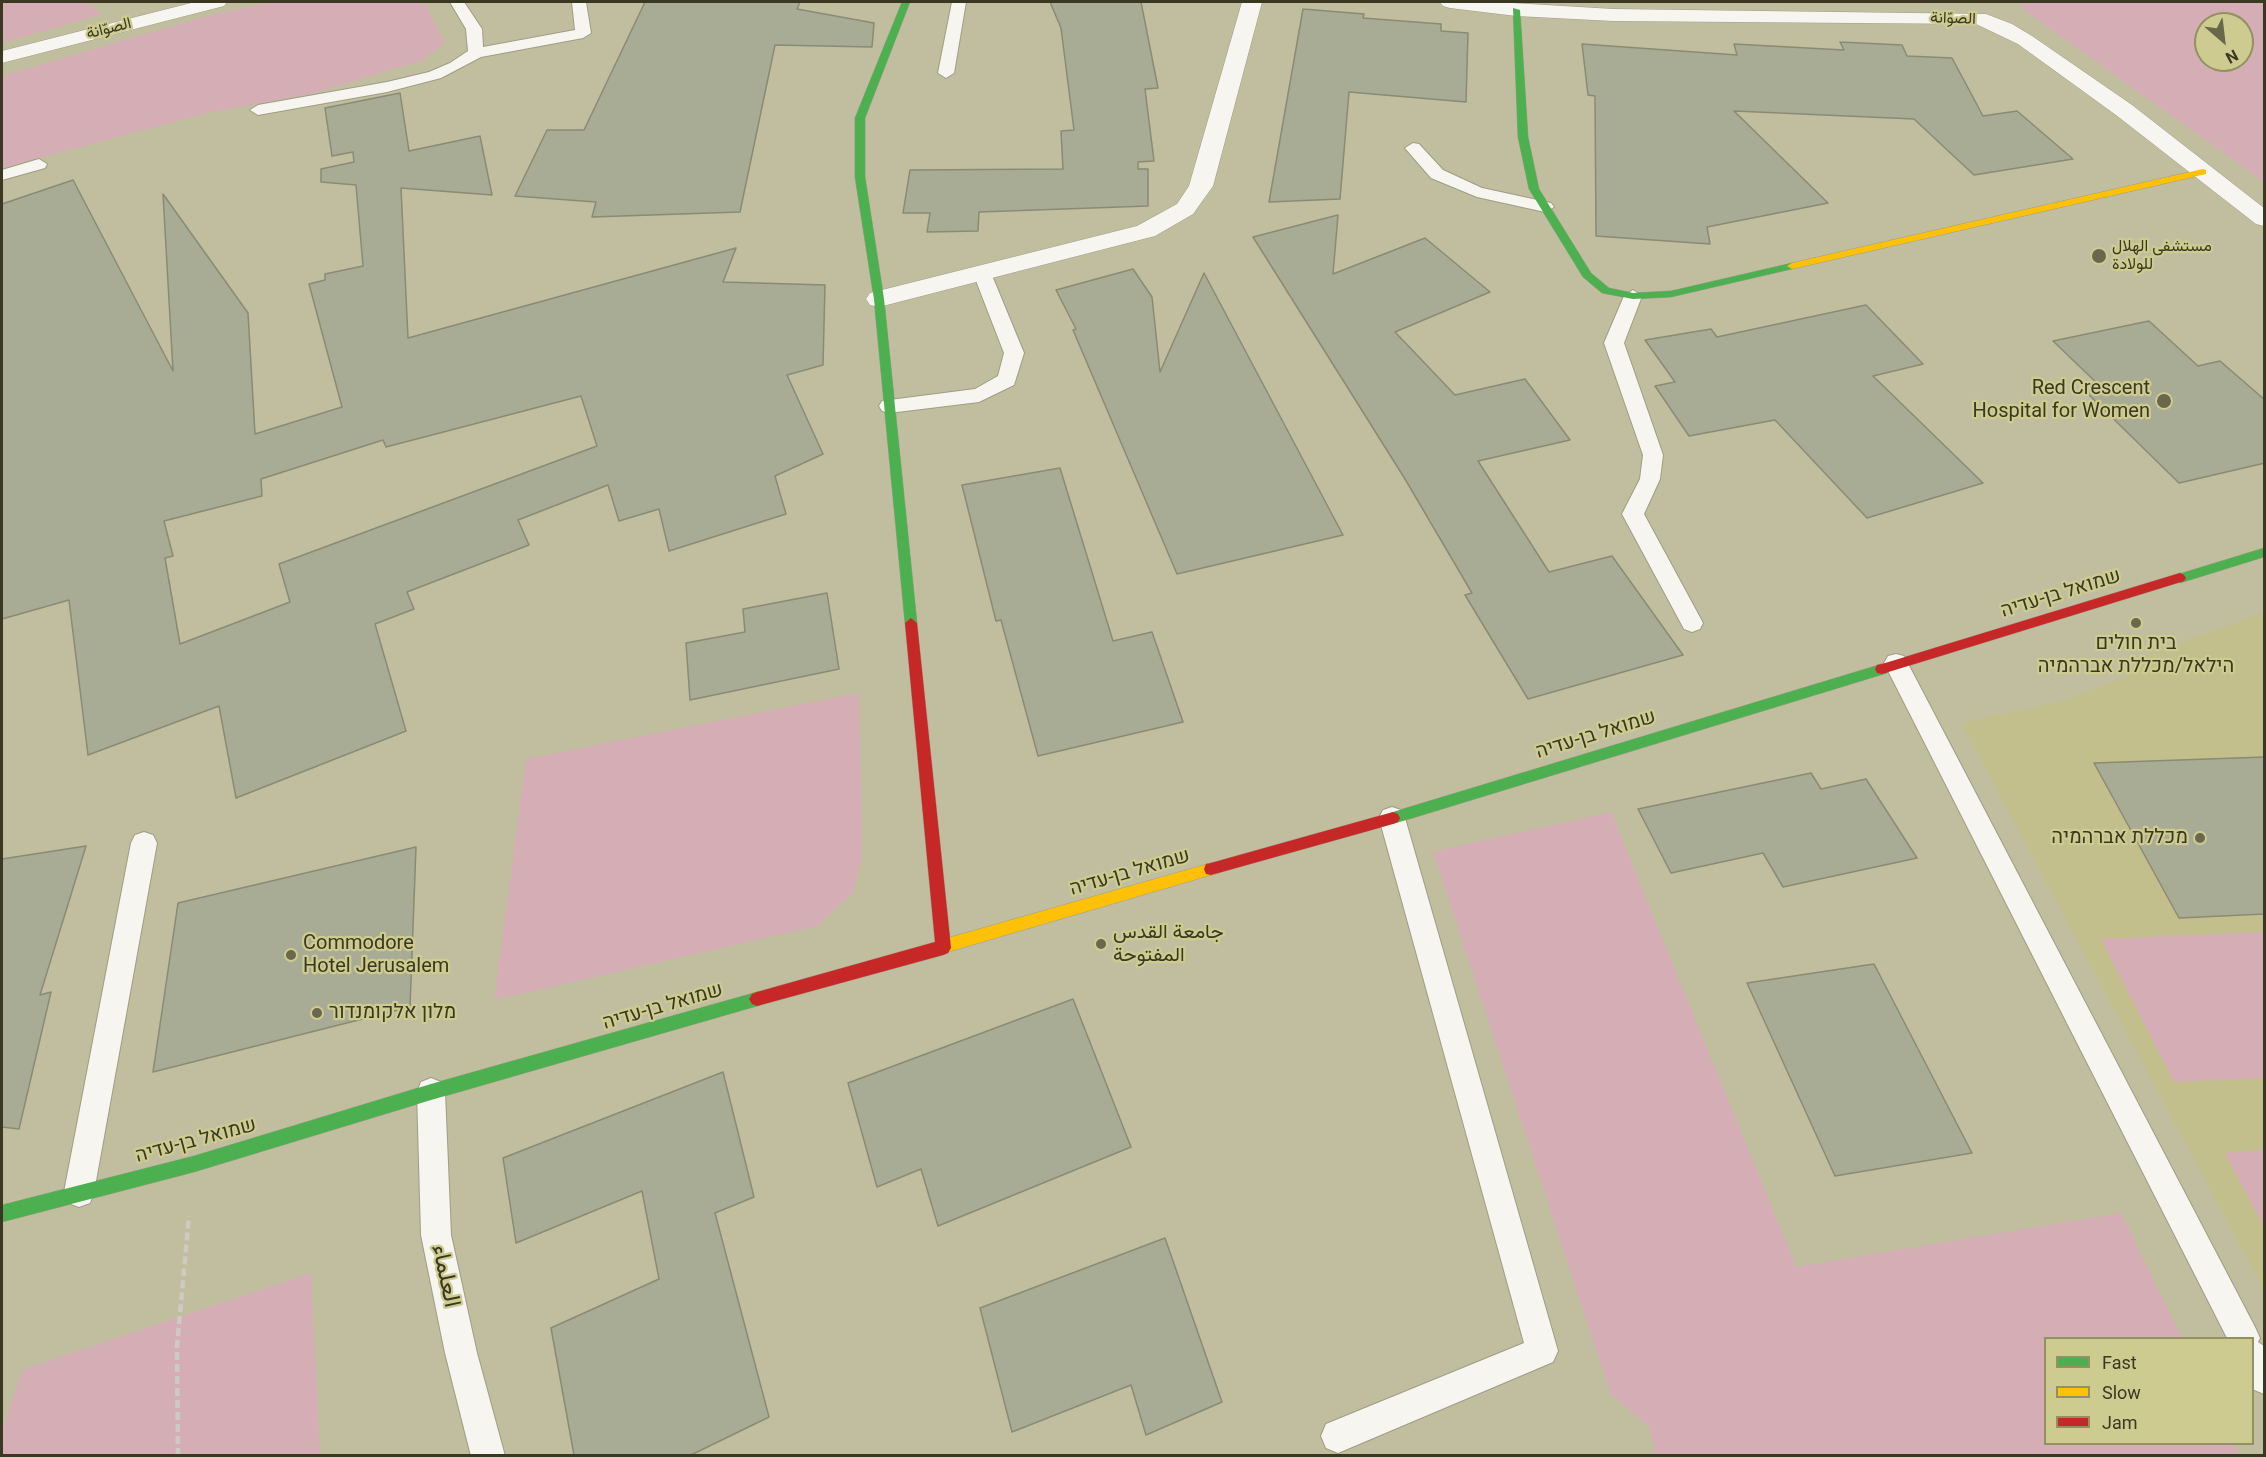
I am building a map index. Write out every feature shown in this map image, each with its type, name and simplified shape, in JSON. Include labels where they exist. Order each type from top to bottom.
[{"type":"street","name":"الصوّانة","points":[[2,57],[217,2]]},
{"type":"street","points":[[906,2],[860,118],[860,177],[879,300],[943,948]]},
{"type":"street","points":[[879,300],[1146,231],[1185,209],[1201,186],[1251,2]]},
{"type":"street","name":"الصوّانة","points":[[1450,2],[1516,10],[1605,8],[1979,18],[2025,40],[2124,110],[2265,219]]},
{"type":"street","points":[[1516,10],[1523,137],[1534,189],[1587,275],[1606,291],[1633,296],[1671,294],[2203,172]]},
{"type":"street","name":"שמואל בן-עדיה","points":[[2,1214],[79,1192],[194,1164],[431,1092],[943,948],[1392,818],[1896,663],[2265,553]]},
{"type":"lane","points":[[456,2],[474,29],[476,52]]},
{"type":"lane","points":[[258,110],[387,87],[435,75],[476,52],[583,33],[579,2]]},
{"type":"lane","points":[[946,73],[959,2]]},
{"type":"lane","points":[[1413,148],[1437,174],[1447,179],[1477,192],[1545,207]]},
{"type":"lane","points":[[2,176],[39,164]]},
{"type":"lane","points":[[889,406],[979,395],[1007,380],[1014,353],[982,273]]},
{"type":"lane","points":[[1633,296],[1614,343],[1653,455],[1650,479],[1633,514],[1692,623]]},
{"type":"lane","points":[[1896,663],[2243,1337]]},
{"type":"lane","points":[[1338,1436],[1542,1351],[1392,818]]},
{"type":"lane","points":[[79,1192],[144,843]]},
{"type":"lane","name":"العلماء","points":[[431,1092],[436,1235],[461,1353],[488,1455]]},
{"type":"lane","points":[[2254,1357],[2265,1378]]},
{"type":"path","points":[[178,1455],[177,1346],[194,1164]]},
{"type":"shaded area","points":[[2,2],[87,2],[102,14],[2,43]]},
{"type":"shaded area","points":[[270,2],[424,2],[445,43],[423,60],[315,93],[207,113],[2,168],[2,76],[204,17]]},
{"type":"shaded area","points":[[2016,2],[2264,2],[2264,182],[2024,10]]},
{"type":"shaded area","points":[[2264,612],[2264,1290],[1961,723],[2059,702],[2125,678],[2149,655]]},
{"type":"shaded area","points":[[859,693],[862,855],[854,892],[817,926],[494,1000],[526,759]]},
{"type":"shaded area","points":[[1611,812],[1796,1267],[2121,1213],[2182,1337],[2044,1337],[2044,1445],[2235,1445],[2240,1455],[1656,1455],[1649,1426],[1611,1395],[1433,852]]},
{"type":"shaded area","points":[[2264,932],[2264,1078],[2174,1082],[2101,939]]},
{"type":"shaded area","points":[[2264,1150],[2264,1227],[2225,1153]]},
{"type":"shaded area","points":[[311,1273],[320,1455],[2,1455],[2,1432],[22,1370]]},
{"type":"building","points":[[645,2],[800,2],[797,9],[874,23],[872,47],[775,45],[740,212],[592,217],[596,202],[515,196],[547,130],[584,130]]},
{"type":"building","points":[[1050,2],[1141,2],[1158,88],[1145,89],[1154,161],[1138,162],[1138,169],[1148,169],[1148,206],[979,212],[978,231],[927,232],[930,213],[903,213],[910,170],[1063,169],[1061,131],[1074,130],[1061,28]]},
{"type":"building","points":[[1303,9],[1364,14],[1363,18],[1441,24],[1441,31],[1468,33],[1466,102],[1349,92],[1340,199],[1269,202]]},
{"type":"building","points":[[1840,42],[1902,45],[1907,56],[1952,58],[1983,116],[2017,111],[2073,159],[1974,175],[1914,119],[1734,111],[1828,203],[1707,227],[1710,244],[1596,236],[1595,96],[1588,95],[1582,44],[1737,55],[1734,44],[1844,50]]},
{"type":"building","points":[[400,93],[409,151],[480,136],[492,195],[401,188],[408,338],[736,248],[723,282],[825,285],[823,365],[787,375],[823,454],[775,476],[786,514],[669,551],[659,509],[619,521],[608,485],[518,520],[529,545],[407,592],[414,609],[375,624],[406,731],[236,798],[219,706],[88,755],[69,600],[2,619],[2,204],[73,180],[173,371],[163,194],[248,313],[255,434],[342,407],[309,284],[325,280],[325,274],[363,266],[356,185],[321,182],[321,169],[354,162],[353,152],[332,156],[325,108]],"holes":[[[581,396],[597,446],[279,564],[290,602],[180,644],[165,558],[173,556],[164,521],[262,496],[261,479],[383,440],[386,447]]]},
{"type":"building","points":[[1338,215],[1333,274],[1425,238],[1490,292],[1395,332],[1455,395],[1525,379],[1570,440],[1478,461],[1549,572],[1612,556],[1683,655],[1528,699],[1465,595],[1472,593],[1405,479],[1253,237]]},
{"type":"building","points":[[1133,269],[1152,297],[1160,372],[1204,273],[1343,535],[1177,574],[1073,330],[1076,329],[1056,290]]},
{"type":"building","points":[[1866,305],[1923,364],[1873,376],[1983,483],[1867,518],[1775,420],[1689,436],[1655,386],[1675,382],[1645,340],[1711,329],[1717,337]]},
{"type":"building","points":[[2149,321],[2198,366],[2220,361],[2265,400],[2265,463],[2179,483],[2085,391],[2102,388],[2053,341]]},
{"type":"building","points":[[1060,468],[1113,641],[1152,632],[1183,722],[1038,756],[1001,620],[996,621],[962,485]]},
{"type":"building","points":[[827,593],[839,669],[690,700],[686,643],[745,632],[743,609]]},
{"type":"building","name":"מכללת אברהמיה","points":[[2265,757],[2265,914],[2179,918],[2094,763]]},
{"type":"building","points":[[1811,773],[1821,789],[1866,779],[1917,858],[1783,887],[1763,853],[1671,873],[1638,809]]},
{"type":"building","points":[[86,846],[40,995],[51,992],[19,1129],[2,1127],[2,859]]},
{"type":"building","name":"Commodore Hotel Jerusalem","points":[[416,847],[410,1007],[153,1072],[178,903]]},
{"type":"building","points":[[1874,964],[1972,1153],[1835,1176],[1747,983]]},
{"type":"building","points":[[1073,999],[1131,1147],[938,1226],[921,1169],[877,1187],[848,1083]]},
{"type":"building","points":[[723,1072],[754,1197],[715,1213],[769,1417],[691,1455],[574,1455],[551,1328],[659,1279],[642,1191],[516,1243],[503,1158]]},
{"type":"building","points":[[1165,1238],[1222,1402],[1146,1435],[1131,1385],[1012,1432],[980,1308]]},
{"type":"traffic: fast","points":[[906,2],[860,118],[860,177],[879,299],[911,623]]},
{"type":"traffic: fast","points":[[1516,10],[1523,137],[1534,189],[1587,275],[1606,291],[1633,296],[1671,294],[1792,266]]},
{"type":"traffic: fast","points":[[2180,578],[2264,553]]},
{"type":"traffic: fast","points":[[1393,818],[1882,669]]},
{"type":"traffic: fast","points":[[2,1214],[194,1164],[431,1092],[757,999]]},
{"type":"traffic: slow","points":[[1792,266],[2203,172]]},
{"type":"traffic: slow","points":[[941,947],[1211,869]]},
{"type":"traffic: jam","points":[[1882,669],[2180,578]]},
{"type":"traffic: jam","points":[[911,623],[943,948]]},
{"type":"traffic: jam","points":[[1211,869],[1393,818]]},
{"type":"traffic: jam","points":[[757,999],[941,947]]},
{"type":"place","name":"مستشفى الهلال للولادة","points":[[2099,256]]},
{"type":"place","name":"Red Crescent Hospital for Women","points":[[2164,401]]},
{"type":"place","name":"בית חולים הילאל/מכללת אברהמיה","points":[[2136,623]]},
{"type":"place","name":"מכללת אברהמיה","points":[[2200,838]]},
{"type":"place","name":"جامعة القدس المفتوحة","points":[[1101,944]]},
{"type":"place","name":"Commodore Hotel Jerusalem","points":[[291,955]]},
{"type":"place","name":"מלון אלקומנדור","points":[[317,1013]]}]
